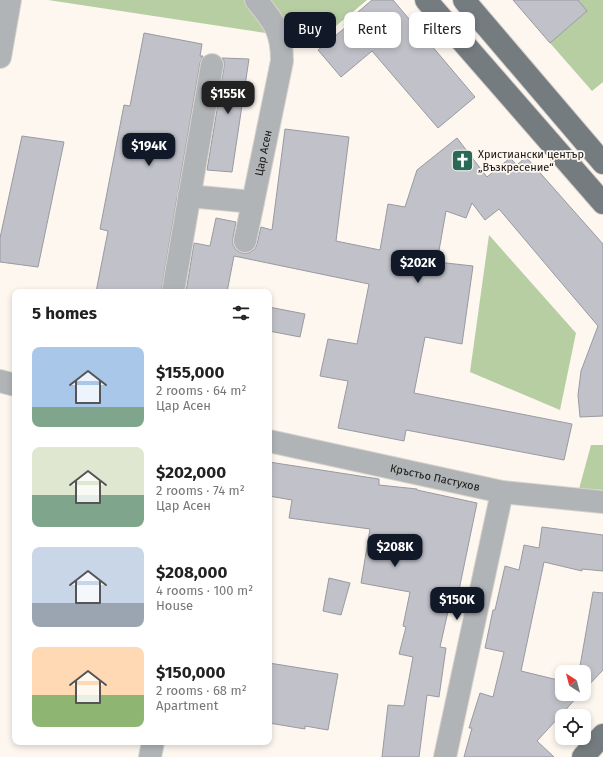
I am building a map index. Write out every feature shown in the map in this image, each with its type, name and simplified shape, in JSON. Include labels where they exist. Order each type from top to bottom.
[{"type":"main road","points":[[426,0],[603,203]]},
{"type":"main road","points":[[464,0],[603,163]]},
{"type":"main road","points":[[583,757],[603,735]]},
{"type":"street","points":[[0,56],[10,0]]},
{"type":"street","name":"Цар Асен","points":[[245,241],[282,61],[280,36],[275,25],[256,0]]},
{"type":"street","points":[[174,289],[212,65]]},
{"type":"street","points":[[189,196],[253,202]]},
{"type":"street","points":[[0,381],[12,384]]},
{"type":"street","name":"Кръстьо Пастухов","points":[[272,442],[502,492],[603,502]]},
{"type":"street","points":[[445,757],[502,492]]},
{"type":"street","points":[[150,757],[152,745]]},
{"type":"green space","points":[[48,0],[367,0],[353,12],[344,12],[344,19],[336,26],[336,12],[284,12],[284,36]]},
{"type":"green space","points":[[578,0],[603,0],[603,82],[592,91],[550,43],[587,11]]},
{"type":"green space","points":[[489,235],[576,333],[560,410],[470,372]]},
{"type":"green space","points":[[591,445],[603,445],[603,490],[579,489]]},
{"type":"building","points":[[372,0],[393,0],[409,19],[409,48],[434,48],[475,97],[438,128],[372,51],[341,77],[318,50],[320,48],[336,48],[336,35],[344,29],[344,48],[401,48],[401,12],[358,12]]},
{"type":"building","points":[[513,0],[578,0],[587,11],[550,43]]},
{"type":"building","points":[[144,33],[202,44],[200,56],[203,56],[200,63],[162,289],[97,289],[108,231],[100,229],[124,105],[130,106]]},
{"type":"building","points":[[222,58],[249,59],[232,172],[207,170],[224,67],[224,61]]},
{"type":"building","points":[[285,129],[349,137],[336,241],[380,250],[388,204],[405,207],[417,170],[457,138],[487,177],[510,158],[517,165],[526,157],[603,244],[603,416],[580,417],[578,395],[581,371],[598,326],[499,209],[485,220],[472,203],[466,218],[446,211],[437,262],[473,266],[462,344],[425,337],[414,393],[572,424],[564,460],[406,430],[404,441],[338,428],[348,381],[320,376],[328,339],[357,344],[369,284],[234,256],[228,289],[186,289],[194,243],[210,246],[216,218],[236,222],[233,245],[236,250],[242,253],[249,253],[255,249],[261,227],[272,230]]},
{"type":"building","points":[[22,136],[64,142],[38,267],[0,262],[0,238]]},
{"type":"building","points":[[272,308],[305,314],[300,337],[272,332]]},
{"type":"building","points":[[272,462],[379,479],[379,485],[417,489],[477,503],[459,590],[453,589],[440,647],[446,648],[439,697],[427,695],[419,757],[382,757],[388,705],[404,706],[413,657],[399,654],[406,627],[403,626],[410,592],[361,583],[370,529],[289,518],[292,500],[272,497]]},
{"type":"building","points":[[542,527],[603,535],[603,571],[582,569],[582,571],[544,562],[521,671],[555,679],[555,701],[574,701],[566,709],[555,709],[555,721],[537,741],[554,757],[464,757],[472,728],[469,728],[480,693],[493,697],[504,652],[485,648],[493,610],[495,610],[505,566],[519,570],[524,545],[539,548]]},
{"type":"building","points":[[329,578],[350,583],[341,615],[323,611]]},
{"type":"building","points":[[593,592],[603,593],[603,670],[591,683],[591,665],[580,665]]},
{"type":"building","points":[[272,663],[338,674],[328,730],[305,726],[305,729],[272,724]]},
{"type":"place","name":"Христиански център „Възкресение“","points":[[463,160]]}]
